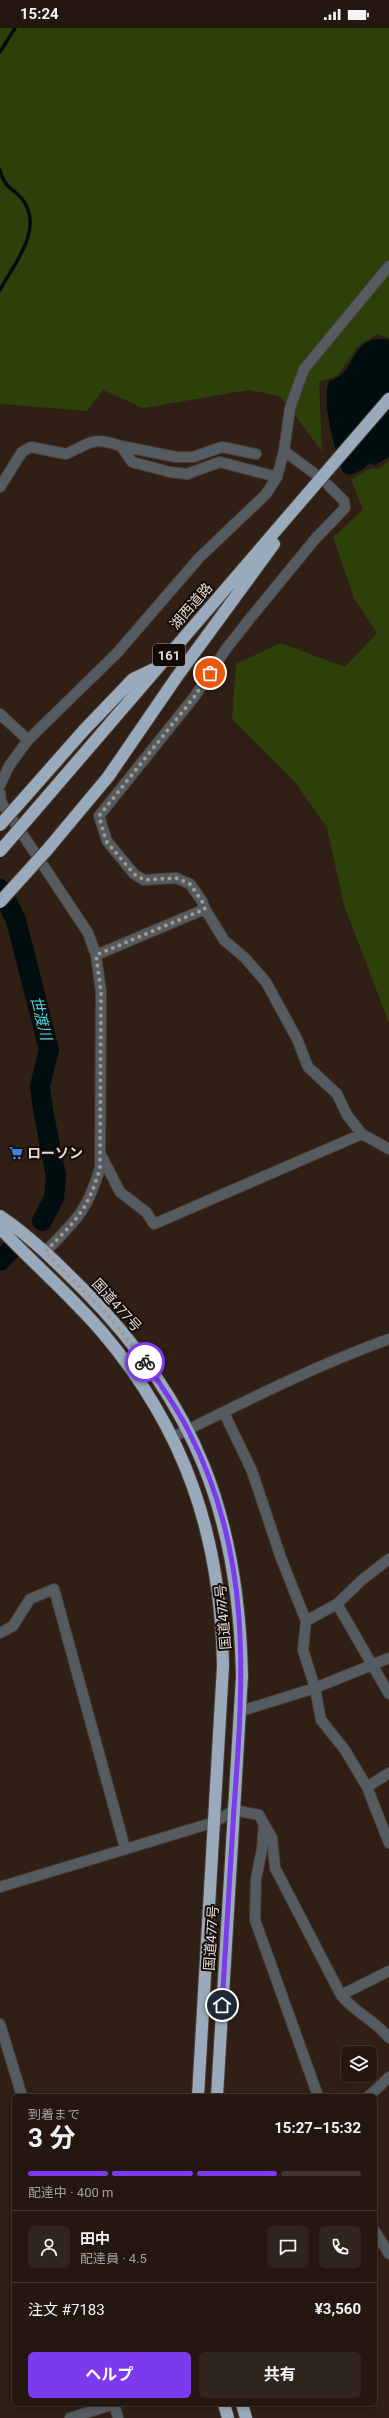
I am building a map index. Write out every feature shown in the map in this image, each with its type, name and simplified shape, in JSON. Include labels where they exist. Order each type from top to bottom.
[{"type":"highway","name":"湖西道路","points":[[0,851],[389,399]]},
{"type":"highway","points":[[0,902],[47,850],[108,777],[176,678],[234,601],[312,489]]},
{"type":"highway","points":[[0,825],[85,729],[133,679],[158,667]]},
{"type":"highway","name":"国道477号","points":[[0,1216],[19,1228],[45,1252],[126,1335],[162,1387],[188,1429],[211,1482],[230,1551],[240,1613],[241,1711],[217,2094]]},
{"type":"highway","name":"国道477号","points":[[2,1234],[110,1341],[140,1383],[173,1437],[188,1470],[202,1515],[216,1572],[222,1617],[222,1711],[198,2094]]},
{"type":"highway","points":[[225,2406],[228,2418]]},
{"type":"highway","points":[[243,2406],[246,2418]]},
{"type":"street","points":[[0,785],[9,766],[28,740],[117,653],[200,558],[266,494],[277,477],[284,450],[290,408],[304,369],[389,266]]},
{"type":"street","points":[[0,487],[22,452],[31,447],[66,454],[82,444],[92,441],[109,441],[122,446],[176,457],[193,457],[222,447],[256,454]]},
{"type":"street","points":[[122,446],[132,462],[170,472],[187,474],[220,462],[277,477]]},
{"type":"street","points":[[284,450],[322,478],[344,501],[346,508],[316,538],[252,616],[226,649],[195,696],[99,816],[106,841],[134,874],[144,880],[176,878],[190,884],[202,901],[205,909],[224,940],[245,958],[266,982],[297,1039],[308,1067],[337,1094],[347,1115],[362,1134],[389,1149]]},
{"type":"street","points":[[0,714],[28,740]]},
{"type":"street","points":[[0,793],[1,802],[88,933],[96,955],[101,992],[100,1168],[92,1194],[79,1218],[45,1252]]},
{"type":"street","points":[[96,955],[205,909]]},
{"type":"street","points":[[100,1153],[120,1192],[146,1212],[154,1224],[362,1134]]},
{"type":"street","points":[[2,1234],[19,1228]]},
{"type":"street","points":[[173,1437],[299,1375],[340,1357],[389,1339]]},
{"type":"street","points":[[224,1413],[252,1471],[281,1558],[306,1621],[303,1650],[315,1688],[321,1720],[345,1750],[367,1787],[389,1843]]},
{"type":"street","points":[[306,1621],[337,1604],[363,1579],[389,1559]]},
{"type":"street","points":[[0,1633],[12,1626],[30,1599],[54,1588],[125,1848]]},
{"type":"street","points":[[337,1604],[371,1666],[389,1694]]},
{"type":"street","points":[[241,1711],[315,1688],[389,1658]]},
{"type":"street","points":[[367,1787],[389,1773]]},
{"type":"street","points":[[0,1887],[214,1822],[234,1810],[259,1815],[272,1838],[275,1868],[341,1995],[351,2008],[384,2032],[389,2038]]},
{"type":"street","points":[[264,1824],[262,1849],[256,1879],[255,1920],[317,2094]]},
{"type":"street","points":[[341,1995],[389,1971]]},
{"type":"street","points":[[0,2024],[21,2094]]},
{"type":"street","points":[[371,2094],[389,2077]]},
{"type":"street","points":[[377,2234],[389,2254]]},
{"type":"street","points":[[70,2418],[108,2406]]},
{"type":"street","points":[[115,2406],[118,2418]]},
{"type":"green space","points":[[0,28],[389,28],[389,338],[377,334],[357,347],[337,376],[319,382],[322,451],[280,396],[249,390],[143,408],[103,390],[87,411],[0,404]]},
{"type":"green space","points":[[389,461],[389,1023],[344,905],[327,828],[295,782],[232,719],[236,664],[280,643],[345,667],[377,633],[354,598],[333,537],[363,510],[351,479],[371,468],[378,469]]},
{"type":"shaded area","points":[[371,340],[389,340],[389,457],[375,465],[370,463],[362,470],[349,475],[343,472],[330,426],[327,402],[329,381],[337,378],[343,373],[364,344]]},
{"type":"waterway","points":[[0,52],[15,28]]},
{"type":"waterway","points":[[0,170],[2,177],[8,186],[18,194],[25,203],[29,214],[30,226],[24,248],[0,290]]},
{"type":"waterway","name":"世渡川","points":[[0,889],[16,920],[49,1050],[40,1086],[43,1110],[56,1176],[54,1198],[42,1221]]},
{"type":"waterway","name":"世渡川","points":[[0,1261],[13,1248]]},
{"type":"way so far","points":[[145,1362],[126,1335],[107,1314],[45,1252],[79,1218],[92,1194],[100,1168],[101,992],[96,955],[205,909],[202,901],[190,884],[176,878],[144,880],[134,874],[106,841],[99,816],[106,805],[195,696],[210,673]]},
{"type":"place","name":"ローソン","points":[[16,1153]]},
{"type":"route","points":[[145,1362],[188,1429],[211,1482],[229,1543],[240,1613],[242,1639],[241,1711],[222,2005]]}]
